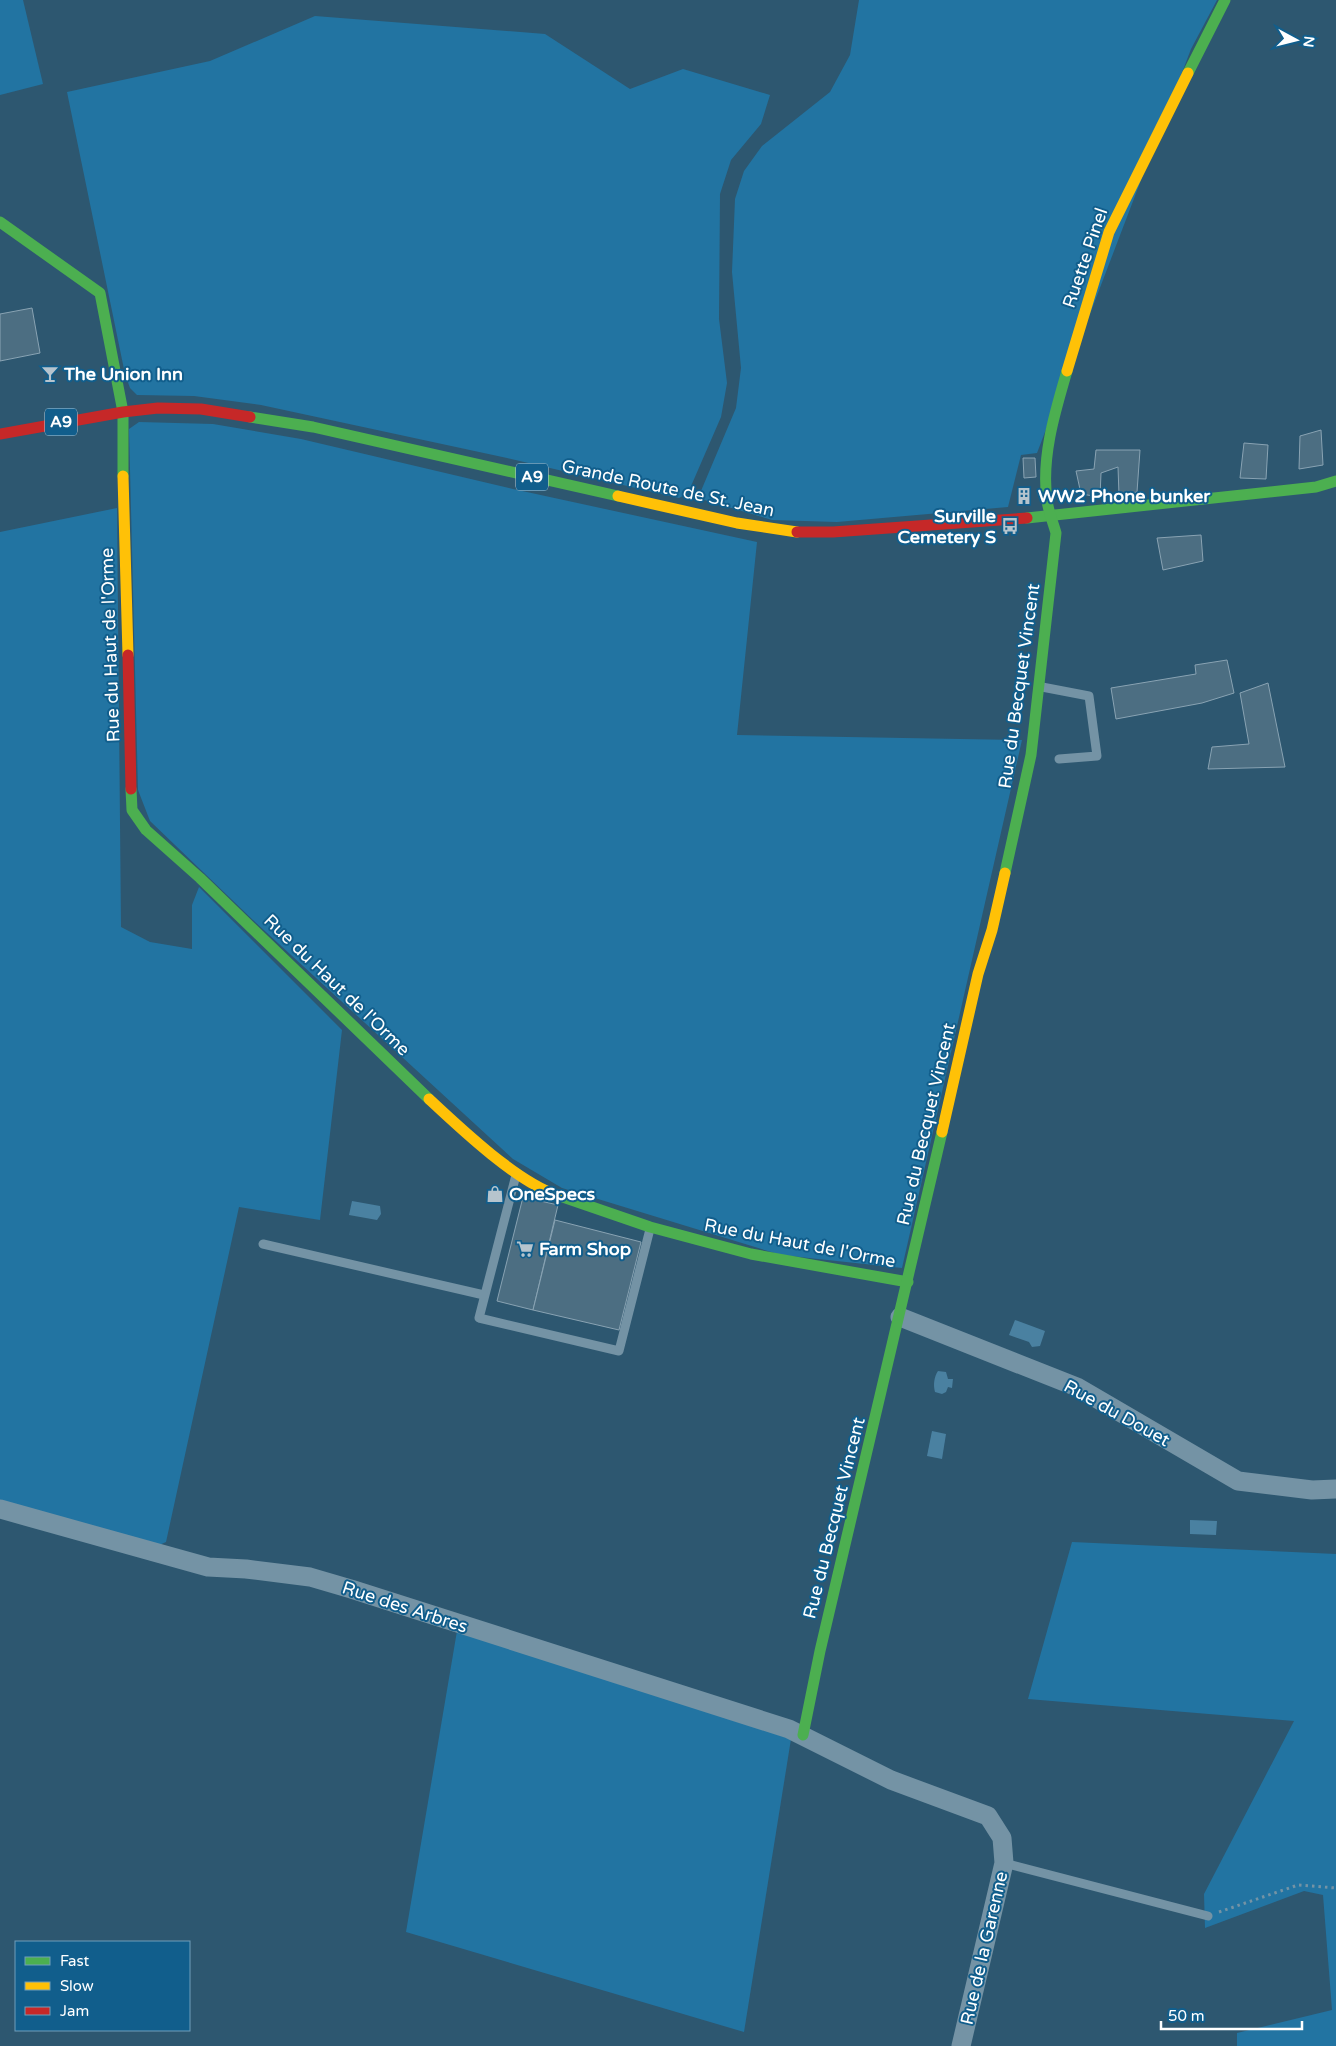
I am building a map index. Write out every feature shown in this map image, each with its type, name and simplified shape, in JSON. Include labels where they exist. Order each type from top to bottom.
[{"type":"street","name":"Ruette Pinel","points":[[1052,516],[1047,500],[1046,465],[1057,405],[1109,232],[1225,0]]},
{"type":"street","name":"Rue du Haut de l'Orme","points":[[0,222],[100,293],[123,412],[122,436],[132,810],[146,830],[200,878],[458,1126],[516,1173],[550,1193],[650,1227],[752,1254],[908,1282]]},
{"type":"street","name":"Grande Route de St. Jean","points":[[0,434],[123,412],[158,408],[201,409],[313,427],[738,523],[788,532],[832,532],[1052,516],[1316,486],[1336,481]]},
{"type":"street","name":"Rue du Becquet Vincent","points":[[803,1735],[820,1651],[900,1317],[974,992],[992,930],[1031,755],[1056,532],[1052,516]]},
{"type":"street","name":"Rue du Douet","points":[[900,1317],[1077,1387],[1238,1481],[1312,1490],[1336,1489]]},
{"type":"street","name":"Rue des Arbres","points":[[0,1509],[208,1567],[246,1569],[310,1577],[803,1735]]},
{"type":"street","name":"Rue de la Garenne","points":[[803,1735],[891,1780],[988,1816],[1002,1838],[1004,1864],[961,2046]]},
{"type":"lane","points":[[1040,686],[1089,696],[1097,756],[1058,759]]},
{"type":"lane","points":[[516,1173],[479,1318],[619,1351],[650,1227]]},
{"type":"lane","points":[[263,1244],[484,1295]]},
{"type":"lane","points":[[1004,1864],[1208,1916]]},
{"type":"path","points":[[1208,1916],[1298,1885],[1336,1888]]},
{"type":"shaded area","points":[[0,0],[23,0],[43,84],[0,95]]},
{"type":"shaded area","points":[[859,0],[1217,0],[1191,49],[1037,453],[1021,455],[1008,507],[837,522],[772,520],[698,498],[736,408],[741,368],[732,272],[735,199],[744,171],[762,146],[830,92],[850,55]]},
{"type":"shaded area","points":[[315,16],[545,34],[630,89],[683,69],[770,95],[761,124],[731,160],[720,194],[719,319],[727,383],[721,417],[688,493],[679,498],[507,458],[261,405],[194,396],[137,395],[130,388],[125,374],[67,92],[210,61]]},
{"type":"shaded area","points":[[139,422],[213,424],[301,439],[513,489],[757,542],[737,735],[1022,740],[902,1268],[781,1255],[562,1188],[513,1159],[253,920],[150,821],[138,790],[129,429]]},
{"type":"shaded area","points":[[117,508],[121,927],[150,942],[192,949],[192,905],[199,887],[342,1030],[320,1220],[239,1207],[166,1542],[157,1546],[0,1502],[0,532]]},
{"type":"shaded area","points":[[352,1201],[380,1206],[381,1214],[377,1220],[349,1215]]},
{"type":"shaded area","points":[[1015,1320],[1045,1331],[1040,1346],[1032,1347],[1029,1342],[1009,1335]]},
{"type":"shaded area","points":[[938,1371],[946,1372],[948,1379],[953,1379],[952,1388],[948,1387],[946,1392],[942,1394],[935,1392],[934,1389]]},
{"type":"shaded area","points":[[932,1431],[946,1434],[942,1459],[927,1456]]},
{"type":"shaded area","points":[[1190,1520],[1217,1521],[1216,1535],[1190,1534]]},
{"type":"shaded area","points":[[1072,1542],[1336,1554],[1336,2046],[1237,2046],[1237,2033],[1332,2010],[1323,1895],[1304,1891],[1205,1928],[1204,1894],[1294,1721],[1028,1699]]},
{"type":"shaded area","points":[[457,1631],[791,1739],[744,2032],[406,1932]]},
{"type":"building","points":[[32,308],[40,353],[0,361],[0,314]]},
{"type":"building","points":[[1321,430],[1323,465],[1299,469],[1300,436]]},
{"type":"building","points":[[1244,443],[1268,445],[1266,479],[1240,478]]},
{"type":"building","points":[[1096,450],[1140,450],[1137,492],[1119,495],[1118,467],[1101,473],[1100,497],[1081,494],[1076,471],[1094,469]]},
{"type":"building","points":[[1023,458],[1035,458],[1036,477],[1024,478]]},
{"type":"building","name":"WW2 Phone bunker","points":[[1019,491],[1027,491],[1029,501],[1020,502]]},
{"type":"building","points":[[1201,535],[1203,561],[1163,570],[1157,538]]},
{"type":"building","points":[[1227,660],[1234,693],[1202,703],[1116,719],[1111,688],[1196,674],[1195,665]]},
{"type":"building","points":[[1268,683],[1285,767],[1208,769],[1212,747],[1249,744],[1240,693]]},
{"type":"building","points":[[523,1197],[558,1205],[533,1310],[497,1301]]},
{"type":"building","points":[[555,1220],[641,1242],[619,1330],[533,1310]]},
{"type":"traffic: fast","points":[[1188,73],[1225,0]]},
{"type":"traffic: fast","points":[[0,222],[100,293],[123,412],[123,476]]},
{"type":"traffic: fast","points":[[1005,873],[1031,755],[1056,533],[1049,512],[1046,467],[1050,435],[1067,371]]},
{"type":"traffic: fast","points":[[250,417],[313,427],[618,496]]},
{"type":"traffic: fast","points":[[1027,518],[1316,487],[1336,481]]},
{"type":"traffic: fast","points":[[131,789],[132,810],[146,830],[200,878],[429,1099]]},
{"type":"traffic: fast","points":[[803,1735],[820,1651],[942,1132]]},
{"type":"traffic: fast","points":[[557,1195],[650,1227],[751,1254],[908,1282]]},
{"type":"traffic: slow","points":[[1067,371],[1109,232],[1188,73]]},
{"type":"traffic: slow","points":[[123,476],[128,655]]},
{"type":"traffic: slow","points":[[618,496],[737,523],[797,532]]},
{"type":"traffic: slow","points":[[942,1132],[978,974],[992,930],[1005,873]]},
{"type":"traffic: slow","points":[[429,1099],[507,1167],[524,1179],[557,1195]]},
{"type":"traffic: jam","points":[[0,434],[123,412],[158,408],[201,409],[250,417]]},
{"type":"traffic: jam","points":[[797,532],[833,532],[1027,518]]},
{"type":"traffic: jam","points":[[128,655],[131,789]]},
{"type":"place","name":"The Union Inn","points":[[50,374]]},
{"type":"place","name":"WW2 Phone bunker","points":[[1024,496]]},
{"type":"place","name":"Surville Cemetery S","points":[[1010,526]]},
{"type":"place","name":"OneSpecs","points":[[495,1194]]},
{"type":"place","name":"Farm Shop","points":[[525,1249]]}]
